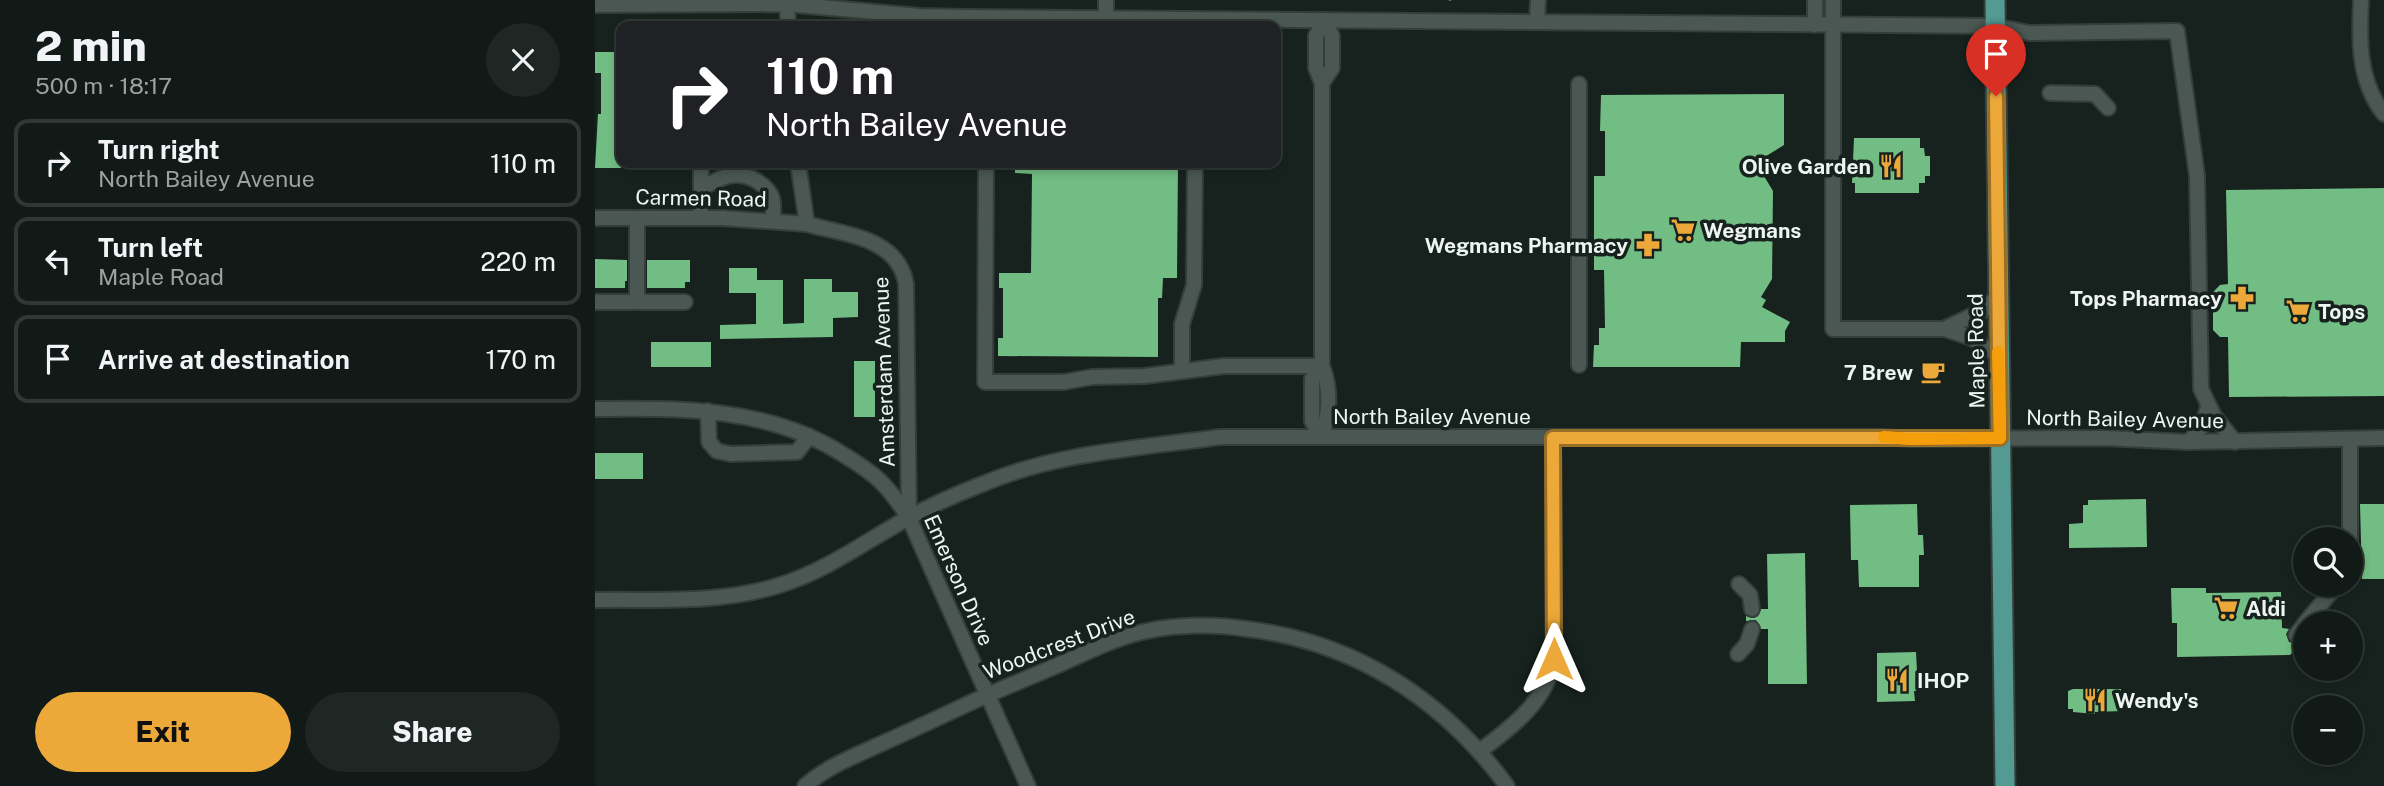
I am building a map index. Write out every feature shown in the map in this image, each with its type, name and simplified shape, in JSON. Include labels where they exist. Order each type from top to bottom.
[{"type":"main road","name":"Maple Road","points":[[1995,0],[2005,786]]},
{"type":"street","points":[[1106,0],[1106,18]]},
{"type":"street","points":[[1537,22],[1538,0]]},
{"type":"street","points":[[1815,0],[1815,25]]},
{"type":"street","points":[[1833,0],[1833,328],[1945,329],[1970,337],[1998,355]]},
{"type":"street","points":[[2361,0],[2361,55],[2373,97],[2384,114]]},
{"type":"street","points":[[787,2],[788,21]]},
{"type":"street","points":[[595,5],[787,2],[976,21]]},
{"type":"street","points":[[1017,21],[1106,18],[1995,26],[2029,33],[2177,31],[2197,176],[2201,389],[2208,406],[2235,442]]},
{"type":"street","points":[[1321,437],[1312,421],[1312,379],[1322,366],[1322,83],[1332,68],[1332,36],[1325,20]]},
{"type":"street","points":[[1579,84],[1579,365]]},
{"type":"street","points":[[2050,93],[2095,94],[2108,108]]},
{"type":"street","points":[[701,168],[701,218]]},
{"type":"street","points":[[799,168],[807,224]]},
{"type":"street","points":[[986,168],[985,382],[1064,382],[1092,377],[1145,376],[1224,366],[1322,366]]},
{"type":"street","points":[[1182,371],[1182,324],[1194,285],[1195,168]]},
{"type":"street","points":[[701,189],[719,177],[732,174],[747,176],[760,183],[773,198],[772,220]]},
{"type":"street","name":"Carmen Road","points":[[595,218],[772,220],[807,224]]},
{"type":"street","points":[[636,302],[637,218]]},
{"type":"street","name":"Amsterdam Avenue","points":[[807,224],[882,246],[899,261],[904,272],[909,518]]},
{"type":"street","points":[[1945,329],[1982,311],[1998,296]]},
{"type":"street","points":[[595,302],[685,302]]},
{"type":"street","points":[[2189,442],[2203,425],[2208,406]]},
{"type":"street","name":"Emerson Drive","points":[[595,409],[662,408],[756,418],[809,436],[852,460],[883,483],[909,518],[1028,786]]},
{"type":"street","points":[[708,411],[709,442],[717,451],[731,454],[797,452],[809,436]]},
{"type":"street","name":"North Bailey Avenue","points":[[595,600],[719,597],[751,593],[781,585],[827,565],[909,518],[985,483],[1025,469],[1087,454],[1160,443],[1220,438],[1321,437],[2104,438],[2189,442],[2384,438]]},
{"type":"street","points":[[1480,751],[1537,701],[1552,674],[1553,438]]},
{"type":"street","points":[[2350,439],[2350,527]]},
{"type":"street","points":[[1739,584],[1750,595],[1752,609]]},
{"type":"street","points":[[2315,611],[2327,597]]},
{"type":"street","name":"Woodcrest Drive","points":[[805,786],[829,768],[988,694],[1116,640],[1168,628],[1225,626],[1303,639],[1371,666],[1424,699],[1453,723],[1480,751],[1507,786]]},
{"type":"street","points":[[1738,654],[1747,644],[1752,629]]},
{"type":"building","points":[[595,52],[616,52],[616,168],[595,168],[598,114],[601,114],[601,73],[595,73]]},
{"type":"building","name":"Wegmans","points":[[1784,94],[1784,145],[1763,158],[1768,168],[1761,171],[1773,191],[1772,279],[1761,297],[1766,300],[1762,307],[1790,322],[1785,331],[1785,342],[1741,342],[1740,367],[1593,367],[1594,345],[1599,345],[1599,328],[1605,328],[1604,270],[1594,270],[1594,176],[1605,176],[1605,131],[1600,131],[1601,95]]},
{"type":"building","name":"Olive Garden","points":[[1854,138],[1920,138],[1920,148],[1924,148],[1925,156],[1930,156],[1930,176],[1925,176],[1925,183],[1919,183],[1919,193],[1855,193],[1855,183],[1852,183]]},
{"type":"building","points":[[1015,168],[1178,168],[1177,278],[1163,278],[1162,298],[1158,298],[1158,357],[998,356],[998,338],[1003,338],[1003,288],[999,288],[999,273],[1031,273],[1032,174],[1015,173]]},
{"type":"building","name":"Tops","points":[[2384,188],[2384,396],[2229,397],[2228,337],[2220,337],[2213,330],[2213,292],[2220,285],[2228,284],[2226,190]]},
{"type":"building","points":[[595,259],[627,260],[625,288],[595,288]]},
{"type":"building","points":[[647,260],[690,260],[690,282],[685,282],[685,288],[647,288]]},
{"type":"building","points":[[729,268],[757,268],[757,280],[783,280],[783,324],[804,323],[804,279],[832,279],[832,292],[858,292],[858,317],[833,318],[833,337],[720,339],[720,325],[756,324],[756,293],[729,293]]},
{"type":"building","points":[[651,342],[711,342],[711,367],[651,367]]},
{"type":"building","points":[[854,361],[875,361],[875,417],[854,417]]},
{"type":"building","points":[[595,453],[643,453],[643,479],[595,479]]},
{"type":"building","points":[[2146,499],[2147,547],[2069,548],[2069,524],[2083,523],[2083,505],[2088,505],[2088,500]]},
{"type":"building","points":[[1917,504],[1918,535],[1923,535],[1924,555],[1919,555],[1919,587],[1859,587],[1858,560],[1851,560],[1850,505]]},
{"type":"building","points":[[2360,504],[2384,504],[2384,579],[2363,579],[2363,527],[2361,527]]},
{"type":"building","points":[[1805,553],[1807,684],[1768,684],[1768,629],[1761,629],[1756,620],[1746,621],[1746,616],[1754,618],[1761,609],[1768,609],[1767,554]]},
{"type":"building","name":"Aldi","points":[[2171,588],[2206,588],[2206,593],[2281,592],[2282,628],[2289,629],[2286,634],[2289,642],[2293,643],[2293,652],[2290,655],[2177,657],[2177,623],[2172,623]]},
{"type":"building","name":"IHOP","points":[[1916,652],[1918,691],[1914,691],[1915,701],[1877,702],[1877,653]]},
{"type":"building","name":"Wendy's","points":[[2121,689],[2121,711],[2095,714],[2073,712],[2073,709],[2068,709],[2068,691]]},
{"type":"slow traffic","points":[[1884,437],[2000,438],[1998,352]]},
{"type":"place","name":"Olive Garden","points":[[1891,166]]},
{"type":"place","name":"Wegmans","points":[[1683,230]]},
{"type":"place","name":"Wegmans Pharmacy","points":[[1648,245]]},
{"type":"place","name":"Tops Pharmacy","points":[[2242,298]]},
{"type":"place","name":"Tops","points":[[2298,311]]},
{"type":"place","name":"7 Brew","points":[[1933,372]]},
{"type":"place","name":"Aldi","points":[[2226,608]]},
{"type":"place","name":"IHOP","points":[[1897,680]]},
{"type":"place","name":"Wendy's","points":[[2095,700]]},
{"type":"route","points":[[1554,659],[1553,438],[2000,438],[1996,96]]}]
